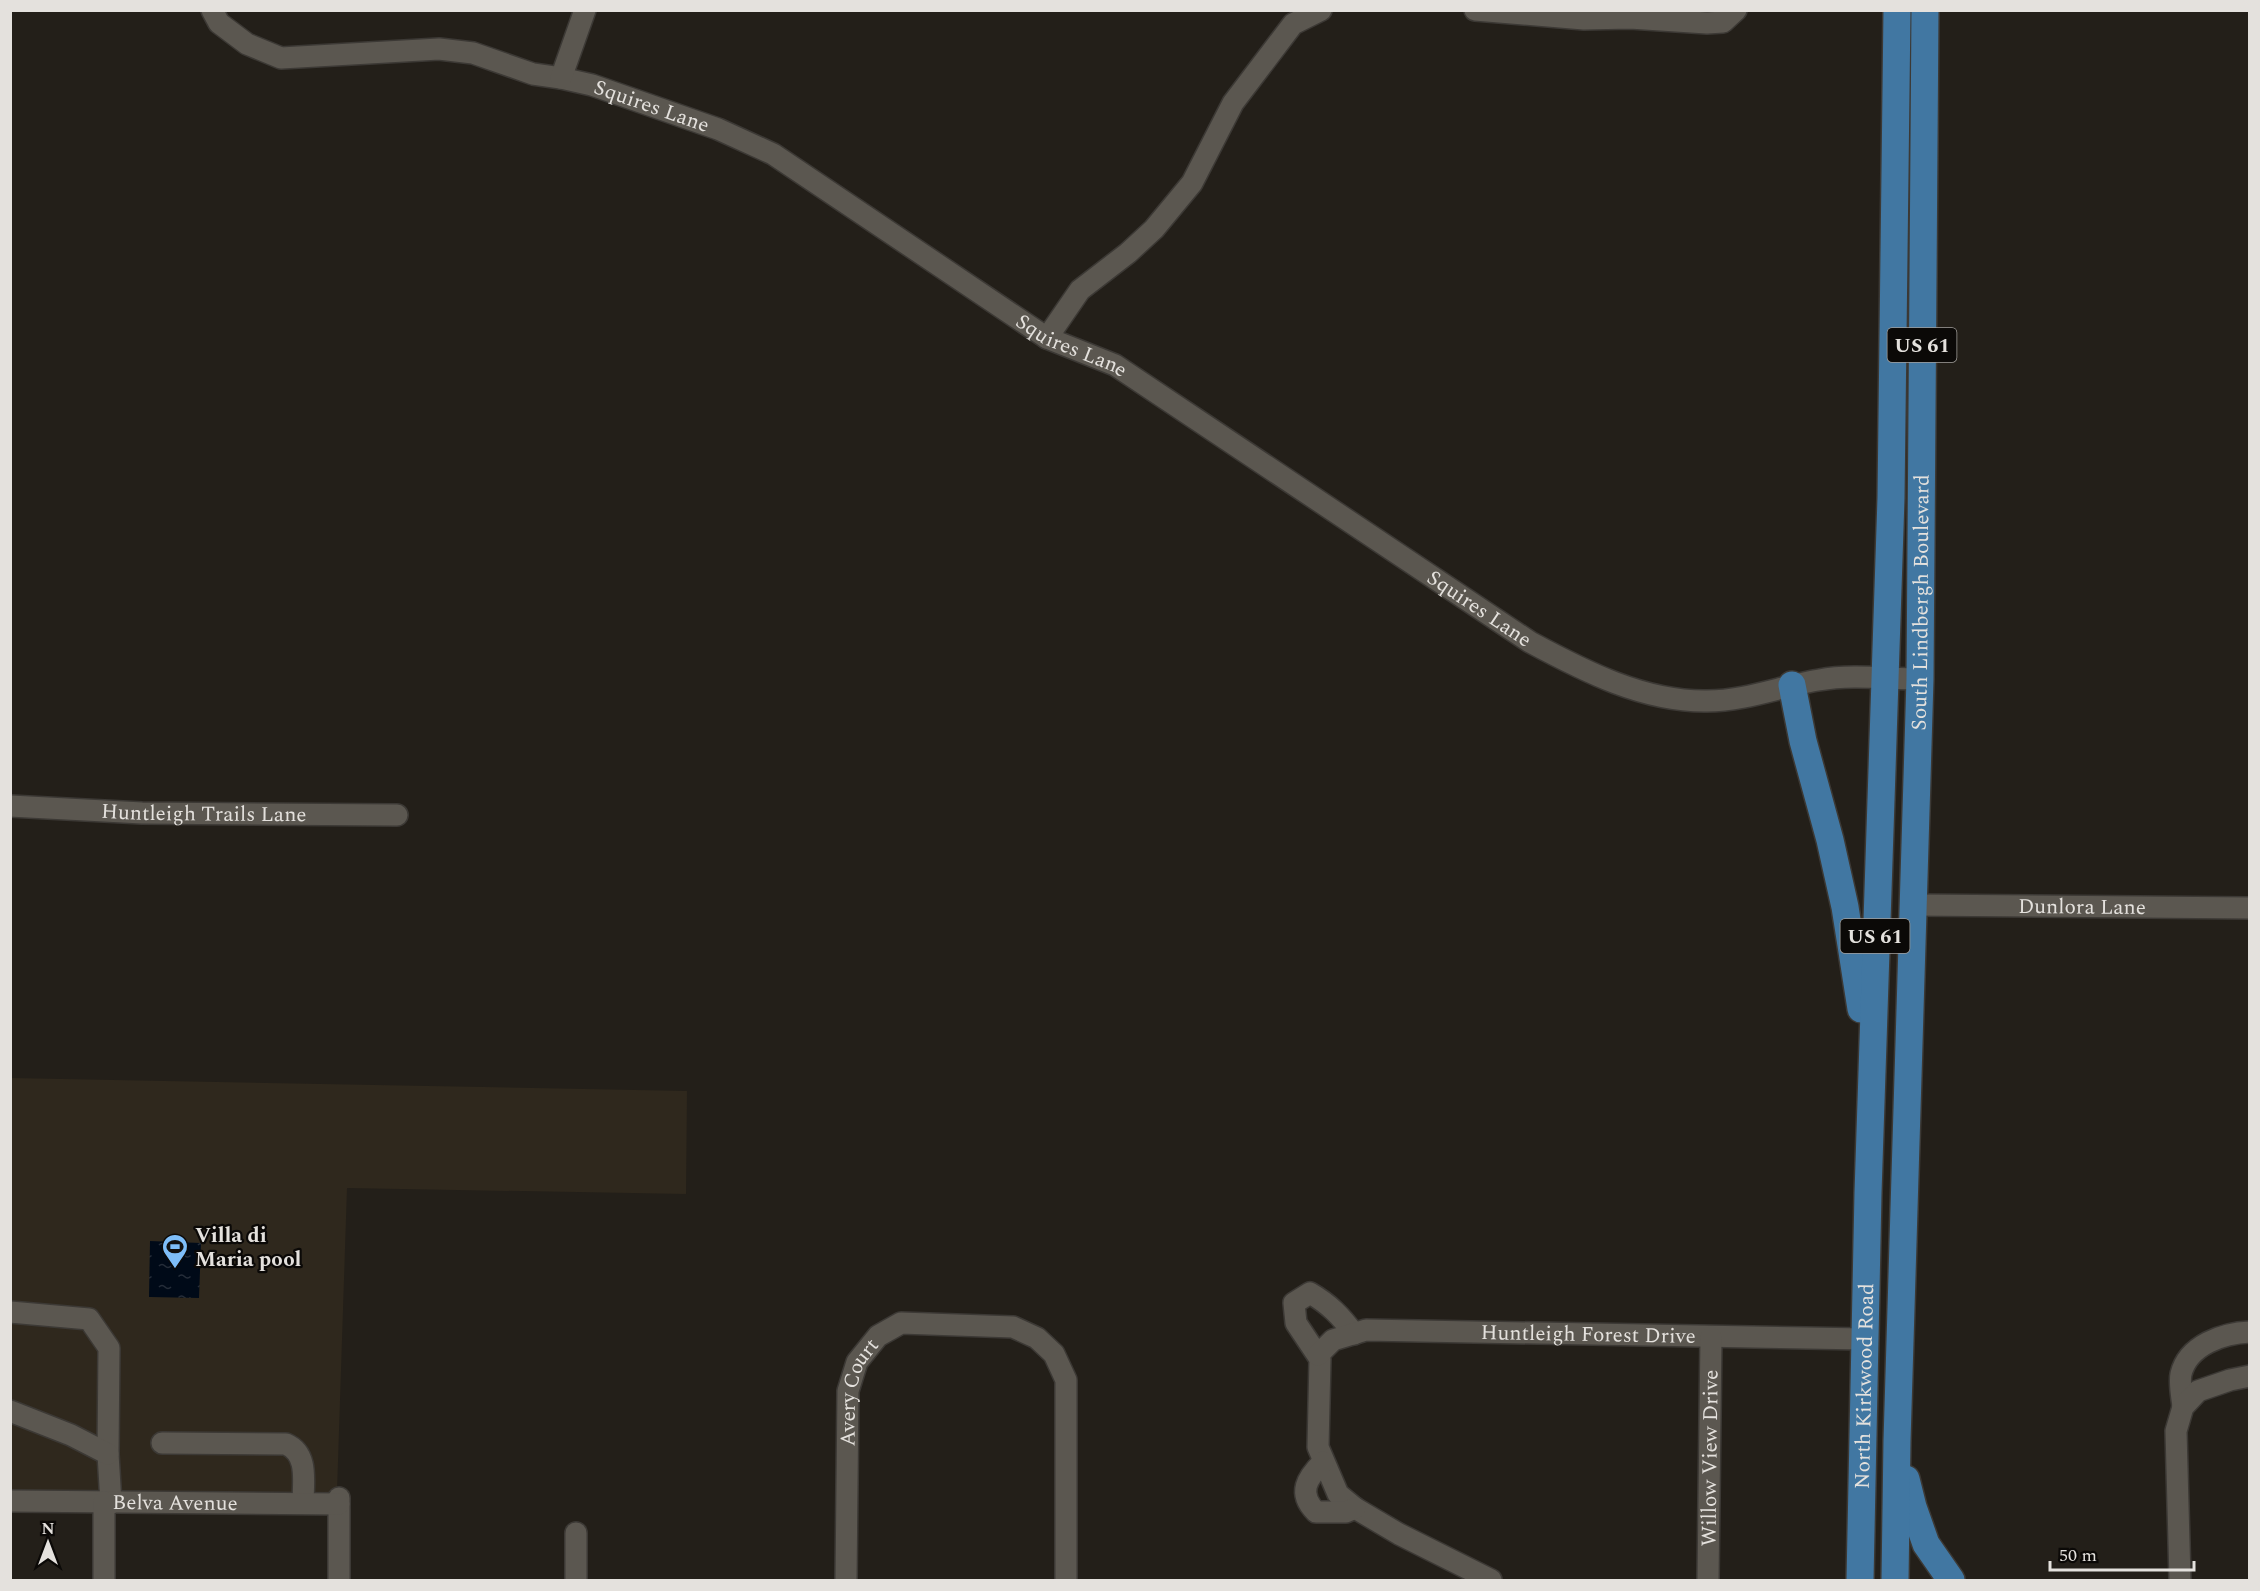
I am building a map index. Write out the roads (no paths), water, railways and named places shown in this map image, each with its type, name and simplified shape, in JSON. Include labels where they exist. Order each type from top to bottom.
[{"type":"main road","name":"South Lindbergh Boulevard","points":[[1868,1193],[1891,498],[1897,10]]},
{"type":"main road","name":"South Lindbergh Boulevard","points":[[1904,1194],[1920,679],[1925,10]]},
{"type":"main road","points":[[1792,685],[1803,741],[1830,840],[1845,907],[1871,1074]]},
{"type":"main road","name":"North Kirkwood Road","points":[[1860,1581],[1868,1193]]},
{"type":"main road","name":"North Kirkwood Road","points":[[1895,1581],[1904,1194]]},
{"type":"main road","points":[[1897,1441],[1913,1507],[1926,1544],[1951,1581]]},
{"type":"street","name":"Squires Lane","points":[[212,10],[219,22],[247,44],[281,58],[439,49],[473,53],[533,74],[592,85],[718,129],[773,154],[1047,338],[1115,365],[1530,642],[1579,668],[1625,686],[1668,697],[1707,701],[1768,693],[1792,685],[1823,679],[1920,679]]},
{"type":"street","points":[[561,78],[585,10]]},
{"type":"street","points":[[1047,338],[1080,290],[1128,253],[1154,229],[1192,183],[1233,103],[1293,24],[1321,10]]},
{"type":"street","points":[[1475,10],[1584,19],[1630,18],[1707,24],[1723,22],[1736,10]]},
{"type":"street","name":"Huntleigh Trails Lane","points":[[10,806],[142,813],[397,815]]},
{"type":"street","name":"Dunlora Lane","points":[[1914,905],[2250,908]]},
{"type":"street","points":[[1354,1334],[1340,1314],[1310,1293],[1294,1303],[1296,1323],[1318,1355],[1318,1447],[1338,1494],[1355,1508],[1400,1534],[1491,1581]]},
{"type":"street","points":[[10,1312],[89,1319],[109,1348],[108,1503],[104,1581]]},
{"type":"street","name":"Avery Court","points":[[846,1581],[848,1391],[856,1362],[878,1336],[901,1323],[1013,1327],[1037,1338],[1054,1354],[1066,1380],[1066,1581]]},
{"type":"street","name":"Huntleigh Forest Drive","points":[[1318,1355],[1333,1340],[1366,1330],[1864,1338]]},
{"type":"street","points":[[2180,1581],[2176,1431],[2183,1407],[2180,1374],[2190,1354],[2213,1339],[2250,1332]]},
{"type":"street","name":"Willow View Drive","points":[[1708,1581],[1711,1337]]},
{"type":"street","points":[[2183,1407],[2198,1391],[2250,1376]]},
{"type":"street","points":[[10,1411],[71,1435],[108,1454]]},
{"type":"street","points":[[162,1443],[286,1444],[295,1448],[302,1460],[303,1503]]},
{"type":"street","points":[[1323,1462],[1308,1479],[1306,1492],[1308,1504],[1316,1512],[1346,1512],[1355,1508]]},
{"type":"street","name":"Belva Avenue","points":[[10,1501],[303,1503],[339,1501],[339,1581]]},
{"type":"street","points":[[576,1533],[576,1581]]},
{"type":"water","name":"Villa di Maria pool","points":[[150,1241],[201,1243],[199,1298],[149,1297]]},
{"type":"place","name":"Villa di Maria pool","points":[[175,1270]]}]
